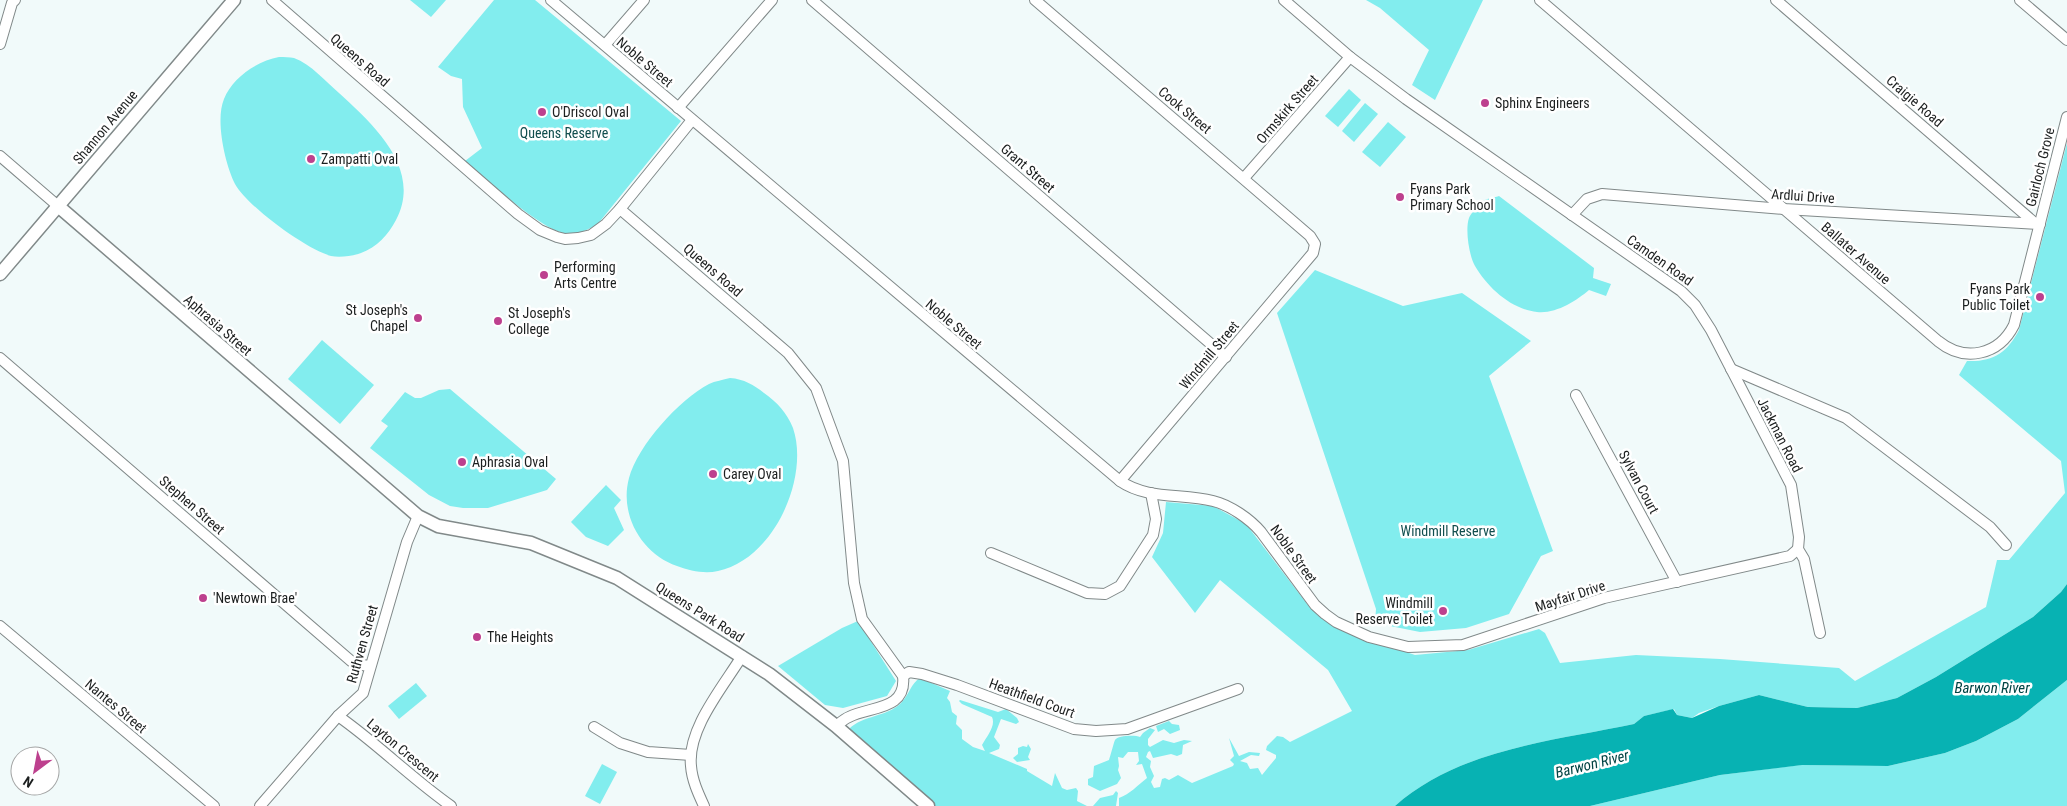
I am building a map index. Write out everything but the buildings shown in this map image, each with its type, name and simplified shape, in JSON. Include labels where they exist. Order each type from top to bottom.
[{"type":"main road","name":"Shannon Avenue","points":[[0,274],[234,0]]},
{"type":"main road","name":"Aphrasia Street","points":[[58,206],[418,516]]},
{"type":"main road","name":"Queens Park Road","points":[[418,516],[438,526],[531,543],[617,578],[769,674],[836,726],[928,806]]},
{"type":"street","points":[[0,44],[12,3],[15,0]]},
{"type":"street","name":"Queens Road","points":[[272,0],[395,109],[518,214],[540,230],[565,239],[586,237],[599,230],[620,209],[788,353],[816,388],[843,461],[854,582],[862,619],[903,676]]},
{"type":"street","name":"Noble Street","points":[[551,0],[1120,481],[1130,488],[1151,494],[1216,501],[1254,524],[1315,605],[1336,622],[1350,628]]},
{"type":"street","points":[[605,45],[644,0]]},
{"type":"street","points":[[678,108],[772,0]]},
{"type":"street","name":"Grant Street","points":[[812,0],[1226,357]]},
{"type":"street","name":"Cook Street","points":[[1034,0],[1244,178],[1310,236],[1315,244]]},
{"type":"street","name":"Camden Road","points":[[1284,0],[1350,57],[1488,158],[1689,297],[1702,314],[1731,369]]},
{"type":"street","name":"Ballater Avenue","points":[[1540,0],[1944,346],[1960,353],[1970,354],[1991,350],[2004,341],[2011,330],[2019,310],[2038,224]]},
{"type":"street","name":"Craigie Road","points":[[1776,0],[2038,224]]},
{"type":"street","points":[[2020,0],[2067,40]]},
{"type":"street","name":"Ormskirk Street","points":[[1244,178],[1350,57]]},
{"type":"street","name":"Gairloch Grove","points":[[2038,224],[2067,116]]},
{"type":"street","points":[[620,209],[692,120]]},
{"type":"street","name":"Aphrasia Street","points":[[0,156],[58,206]]},
{"type":"street","name":"Ardlui Drive","points":[[1572,215],[1587,199],[1602,194],[1784,209],[2038,224]]},
{"type":"street","name":"Windmill Street","points":[[1120,481],[1314,253],[1315,244]]},
{"type":"street","name":"Stephen Street","points":[[0,358],[351,661],[370,666]]},
{"type":"street","points":[[1731,369],[1846,418],[1990,527],[2006,544]]},
{"type":"street","name":"Jackman Road","points":[[1731,369],[1791,485],[1799,537],[1798,549],[1804,559],[1820,633]]},
{"type":"street","name":"Sylvan Court","points":[[1576,395],[1677,582]]},
{"type":"street","points":[[991,553],[1087,593],[1105,594],[1120,586],[1152,535],[1156,519],[1151,494]]},
{"type":"street","name":"Ruthven Street","points":[[260,806],[338,716],[363,693],[406,542],[418,516]]},
{"type":"street","name":"Mayfair Drive","points":[[1350,628],[1369,637],[1408,647],[1462,645],[1604,598],[1790,556],[1798,549]]},
{"type":"street","name":"Nantes Street","points":[[0,626],[214,806]]},
{"type":"street","points":[[704,806],[694,781],[691,755],[695,735],[742,656]]},
{"type":"street","name":"Heathfield Court","points":[[903,676],[909,672],[922,674],[957,685],[1074,729],[1096,731],[1127,729],[1238,689]]},
{"type":"street","points":[[836,726],[849,717],[892,703],[904,685],[903,676]]},
{"type":"street","name":"Layton Crescent","points":[[338,716],[365,735],[407,773],[451,806]]},
{"type":"street","points":[[594,727],[620,744],[648,752],[691,755]]},
{"type":"green space","points":[[410,0],[446,0],[431,17]]},
{"type":"green space","name":"O'Driscol Oval","points":[[494,0],[535,0],[681,121],[597,225],[575,234],[568,234],[543,224],[465,161],[482,148],[463,107],[462,79],[451,76],[438,67]]},
{"type":"green space","points":[[1366,0],[1483,0],[1435,100],[1412,85],[1429,50],[1380,8]]},
{"type":"green space","name":"Zampatti Oval","points":[[279,57],[294,58],[306,64],[318,74],[379,133],[399,166],[403,183],[403,201],[396,220],[382,240],[361,253],[331,256],[320,252],[293,236],[252,204],[235,184],[231,175],[222,142],[221,108],[224,99],[233,84],[246,72],[262,62]]},
{"type":"green space","points":[[1349,89],[1361,100],[1338,127],[1325,116]]},
{"type":"green space","points":[[1365,103],[1378,114],[1354,142],[1342,131]]},
{"type":"green space","points":[[1388,122],[1406,137],[1380,167],[1362,152]]},
{"type":"green space","points":[[2067,143],[2067,584],[2061,592],[2033,617],[1936,677],[1897,698],[1857,708],[1808,707],[1759,695],[1719,706],[1699,713],[1692,718],[1677,715],[1674,709],[1644,716],[1634,724],[1540,742],[1477,759],[1420,787],[1395,806],[1119,806],[1119,798],[1130,792],[1147,778],[1142,764],[1136,765],[1139,761],[1138,752],[1128,752],[1123,758],[1118,757],[1118,770],[1121,778],[1117,784],[1100,791],[1088,785],[1088,779],[1093,777],[1094,766],[1109,760],[1114,741],[1117,738],[1127,736],[1140,737],[1150,728],[1155,730],[1148,739],[1150,747],[1163,740],[1174,743],[1184,740],[1192,741],[1183,745],[1182,754],[1177,756],[1171,754],[1153,758],[1150,751],[1148,752],[1146,757],[1151,761],[1150,767],[1154,776],[1151,782],[1154,788],[1160,787],[1162,779],[1165,778],[1169,780],[1178,775],[1192,783],[1233,766],[1234,764],[1230,760],[1234,756],[1229,738],[1239,756],[1249,752],[1260,753],[1259,756],[1251,755],[1240,761],[1247,763],[1250,769],[1258,768],[1262,775],[1276,758],[1276,755],[1266,750],[1267,746],[1277,736],[1283,737],[1290,742],[1352,711],[1328,670],[1220,580],[1195,613],[1152,557],[1163,533],[1166,502],[1213,506],[1246,524],[1311,609],[1344,631],[1415,655],[1468,650],[1539,629],[1545,633],[1560,663],[1636,655],[1720,659],[1839,668],[1855,681],[1986,607],[1997,560],[2009,560],[2065,493],[2061,461],[1959,375],[1967,361],[1992,358],[2004,350],[2019,330]]},
{"type":"green space","points":[[1499,196],[1594,268],[1593,278],[1611,284],[1606,296],[1589,290],[1558,309],[1537,312],[1518,307],[1493,289],[1480,274],[1473,262],[1467,229],[1469,218],[1478,206],[1485,200]]},
{"type":"green space","name":"Windmill Reserve","points":[[1315,270],[1403,306],[1462,293],[1531,341],[1489,376],[1553,551],[1541,556],[1509,614],[1466,628],[1420,632],[1375,623],[1376,609],[1277,313]]},
{"type":"green space","points":[[322,340],[374,385],[340,424],[288,379]]},
{"type":"green space","name":"Carey Oval","points":[[730,378],[744,381],[756,387],[773,400],[785,413],[793,428],[797,448],[796,470],[791,492],[782,514],[770,534],[755,551],[738,564],[718,571],[692,571],[664,560],[644,543],[636,531],[627,506],[629,478],[634,465],[650,438],[673,412],[697,391],[716,381]]},
{"type":"green space","name":"Aphrasia Oval","points":[[450,389],[556,479],[547,490],[488,508],[450,506],[429,495],[370,448],[388,426],[381,421],[405,392],[415,398],[421,398],[439,390]]},
{"type":"green space","points":[[606,485],[621,500],[614,508],[624,530],[608,546],[586,537],[571,522]]},
{"type":"green space","points":[[858,621],[896,681],[887,696],[843,708],[825,705],[778,666],[842,628]]},
{"type":"green space","points":[[920,678],[950,691],[947,698],[952,712],[957,716],[956,724],[962,730],[962,739],[973,747],[985,751],[982,745],[992,727],[993,720],[992,717],[959,701],[998,712],[1006,709],[1019,722],[1016,724],[1001,719],[994,737],[1000,745],[999,749],[989,753],[1027,769],[1027,771],[1052,786],[1055,773],[1062,788],[1067,790],[1076,788],[1078,791],[1077,801],[1087,806],[928,806],[849,729],[861,721],[895,708],[904,700],[914,683]]},
{"type":"green space","points":[[2067,680],[2067,806],[1590,806],[1720,775],[1801,765],[1888,766],[1945,753],[1976,741],[2018,719]]},
{"type":"green space","points":[[416,683],[427,696],[399,719],[388,706]]},
{"type":"green space","points":[[1169,721],[1172,724],[1179,725],[1180,730],[1170,734],[1164,729],[1158,732],[1156,726]]},
{"type":"green space","points":[[1028,744],[1031,749],[1028,757],[1030,760],[1017,762],[1013,758],[1018,754],[1018,748],[1027,747]]},
{"type":"green space","points":[[602,764],[617,772],[600,804],[585,796]]},
{"type":"green space","points":[[1116,791],[1118,793],[1116,806],[1093,806],[1100,798],[1113,795]]},
{"type":"water","name":"Barwon River","points":[[2067,584],[2067,680],[2018,719],[1976,741],[1945,753],[1888,766],[1802,765],[1720,775],[1590,806],[1395,806],[1420,787],[1477,759],[1540,742],[1634,724],[1644,716],[1673,709],[1677,715],[1692,718],[1719,706],[1759,695],[1808,707],[1857,708],[1897,698],[1936,677],[2033,617],[2061,592]]},
{"type":"place","name":"Sphinx Engineers","points":[[1485,103]]},
{"type":"place","name":"O'Driscol Oval","points":[[542,112]]},
{"type":"place","name":"Zampatti Oval","points":[[311,159]]},
{"type":"place","name":"Fyans Park Primary School","points":[[1400,197]]},
{"type":"place","name":"Performing Arts Centre","points":[[544,275]]},
{"type":"place","name":"Fyans Park Public Toilet","points":[[2040,297]]},
{"type":"place","name":"St Joseph's Chapel","points":[[418,318]]},
{"type":"place","name":"St Joseph's College","points":[[498,321]]},
{"type":"place","name":"Aphrasia Oval","points":[[462,462]]},
{"type":"place","name":"Carey Oval","points":[[713,474]]},
{"type":"place","name":"'Newtown Brae'","points":[[203,598]]},
{"type":"place","name":"Windmill Reserve Toilet","points":[[1443,611]]},
{"type":"place","name":"The Heights","points":[[477,637]]},
{"type":"park label","name":"Queens Reserve","points":[[564,133]]}]
